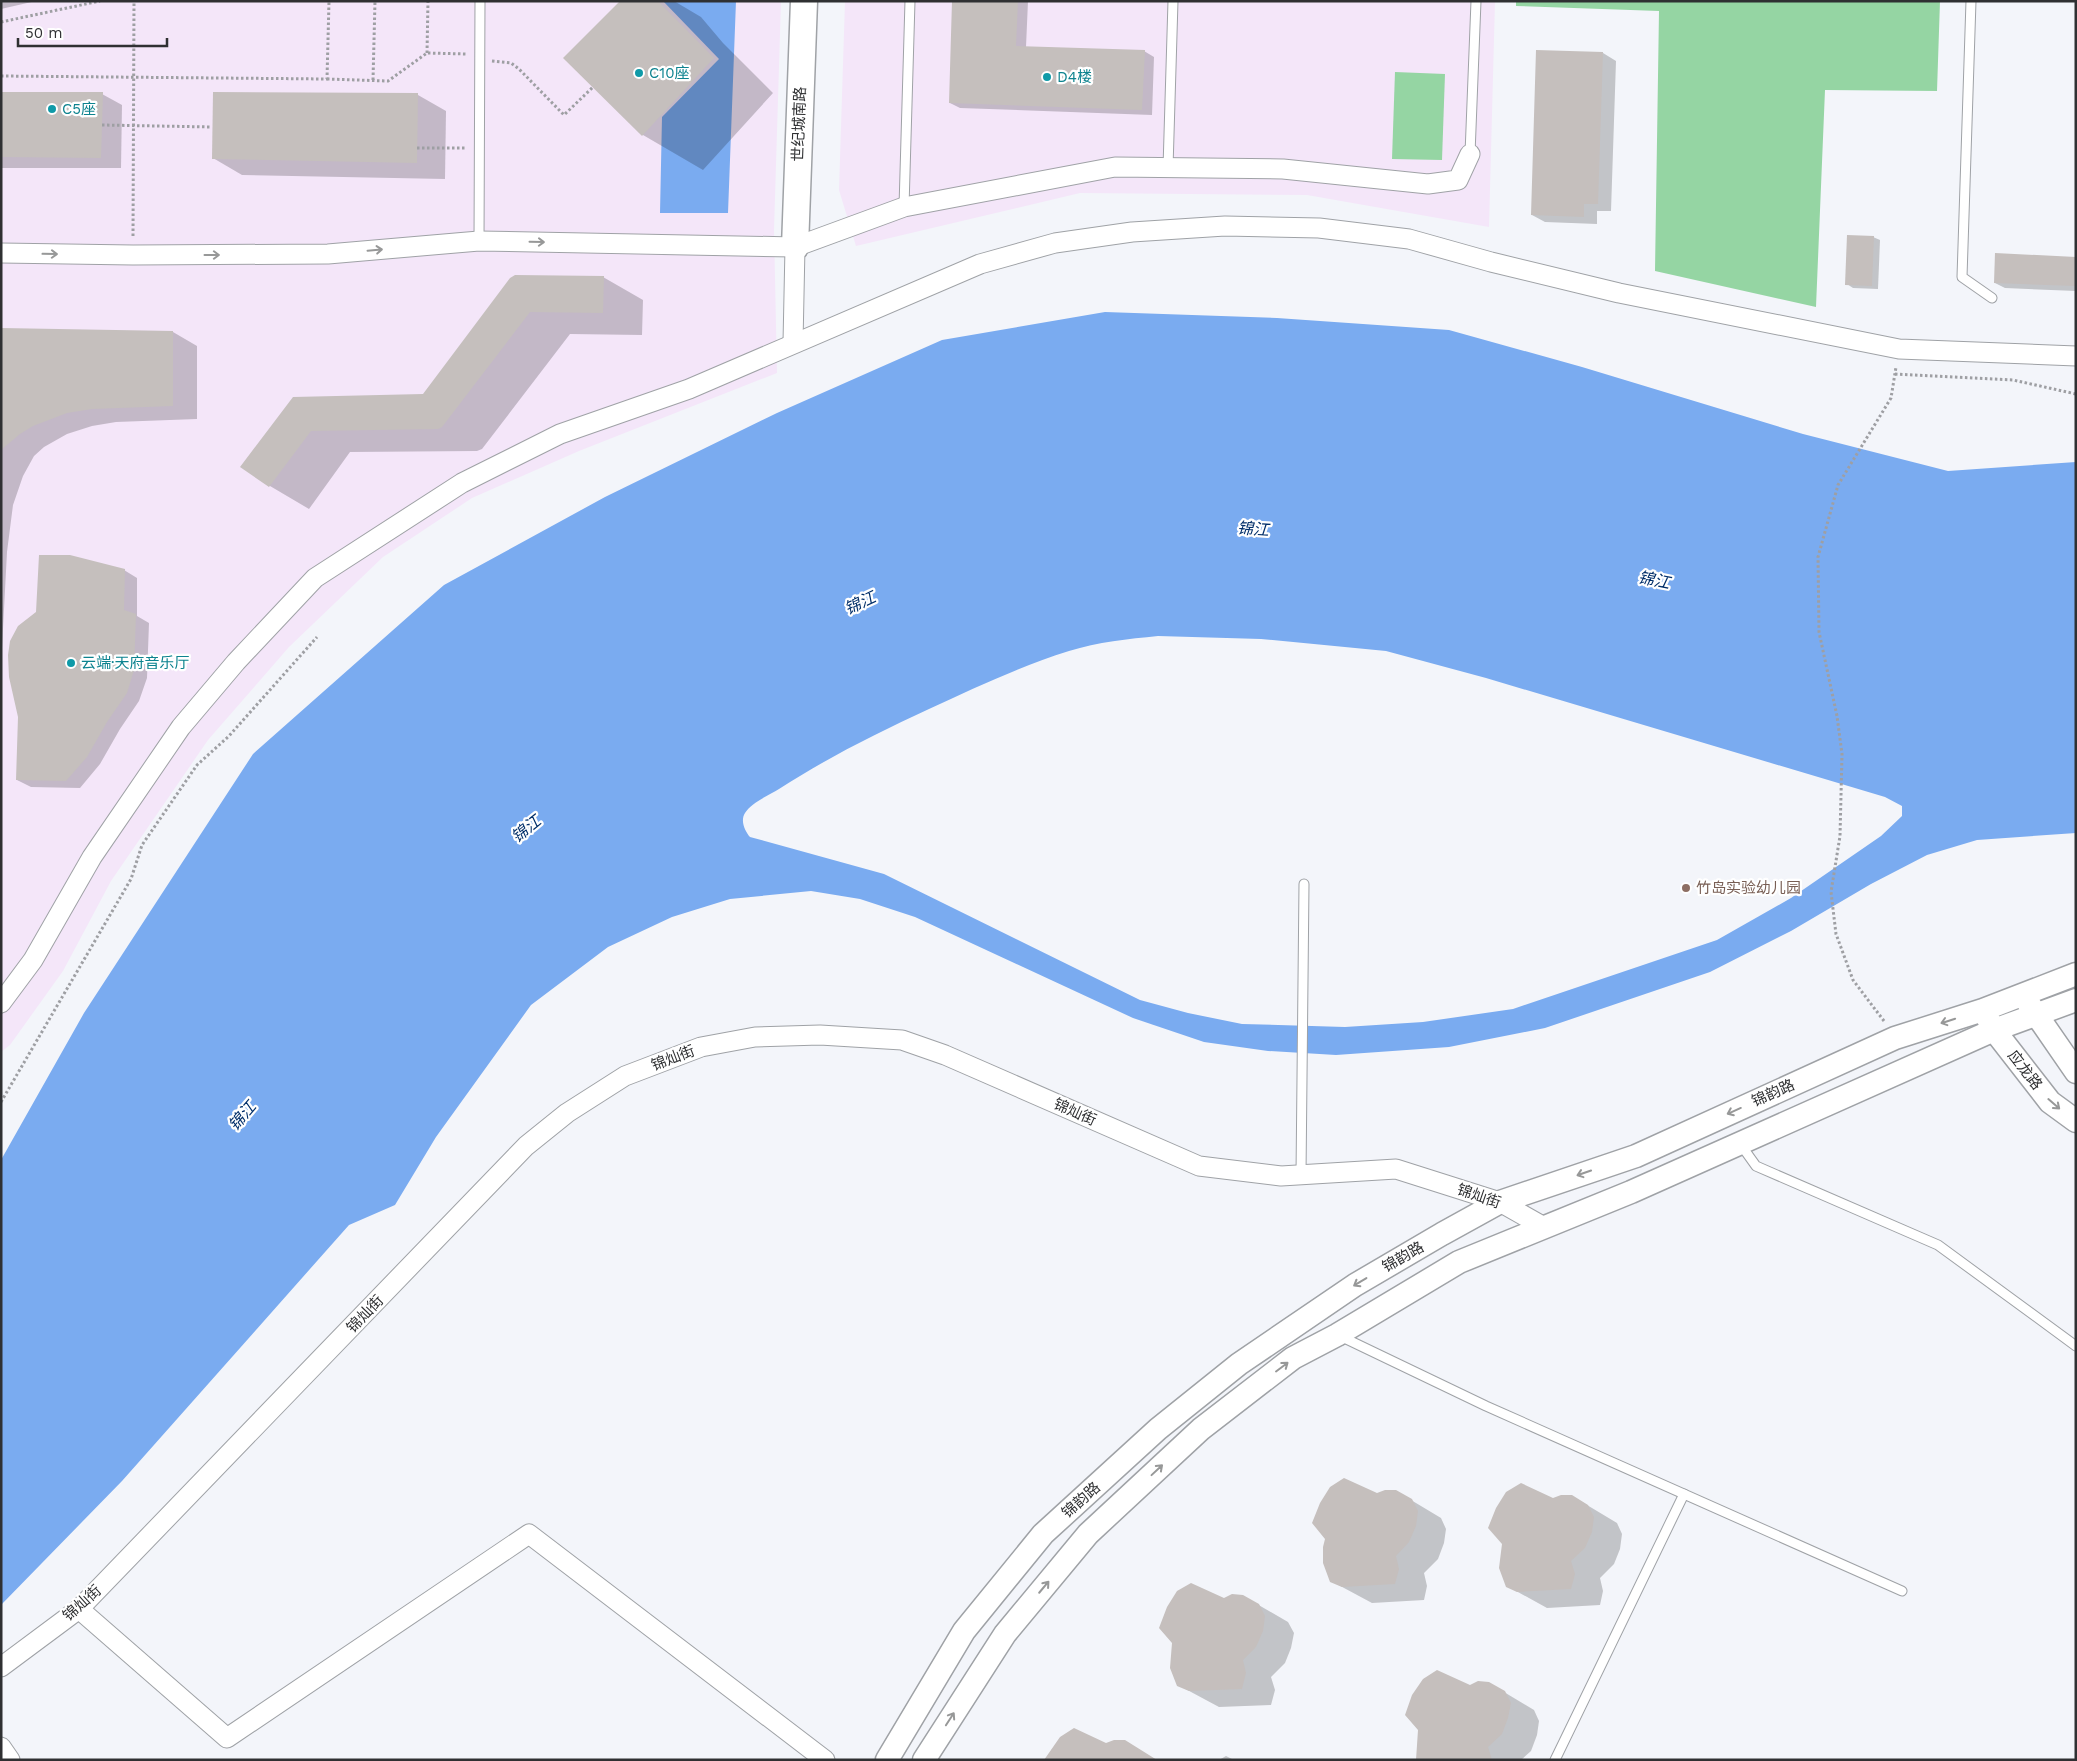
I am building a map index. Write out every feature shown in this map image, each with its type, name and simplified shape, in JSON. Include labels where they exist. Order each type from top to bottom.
[{"type":"main road","name":"世纪城南路","points":[[795,247],[804,1]]},
{"type":"street","points":[[1,253],[133,255],[328,254],[479,241],[795,247],[904,207],[1115,167],[1284,169],[1428,184],[1458,180],[1470,154]]},
{"type":"street","points":[[1,1004],[33,960],[92,857],[180,728],[236,662],[314,578],[462,483],[560,434],[689,389],[980,264],[1055,243],[1132,232],[1225,226],[1319,228],[1409,239],[1491,262],[1619,293],[1899,349],[2076,356]]},
{"type":"street","points":[[794,343],[795,247]]},
{"type":"street","name":"锦韵路","points":[[887,1760],[964,1631],[1043,1534],[1158,1429],[1239,1364],[1355,1285],[1500,1202],[1636,1156],[1895,1038],[1983,1010],[2076,974]]},
{"type":"street","points":[[2022,994],[2076,1072]]},
{"type":"street","name":"锦韵路","points":[[924,1760],[1005,1634],[1088,1534],[1201,1429],[1293,1358],[1338,1334],[1459,1262],[1741,1145],[1994,1030],[2036,1013],[2076,1000]]},
{"type":"street","name":"应龙路","points":[[1983,1010],[1994,1030],[2050,1102],[2076,1122]]},
{"type":"street","name":"锦灿街","points":[[1,1667],[79,1609],[526,1146],[567,1113],[625,1076],[701,1048],[764,1036],[820,1035],[902,1040],[945,1055],[1199,1166],[1281,1176],[1396,1169],[1500,1202],[1544,1227]]},
{"type":"street","points":[[79,1609],[227,1738],[529,1534],[825,1760]]},
{"type":"street","points":[[1,1747],[10,1760]]},
{"type":"lane","points":[[479,241],[480,1]]},
{"type":"lane","points":[[904,207],[910,1]]},
{"type":"lane","points":[[1168,168],[1173,1]]},
{"type":"lane","points":[[1470,154],[1476,1]]},
{"type":"lane","points":[[1971,1],[1962,277],[1992,298]]},
{"type":"lane","points":[[1301,1175],[1304,884]]},
{"type":"lane","points":[[1741,1145],[1756,1166],[1938,1245],[2076,1346]]},
{"type":"lane","points":[[1338,1334],[1486,1406],[1902,1591]]},
{"type":"lane","points":[[1555,1760],[1684,1494]]},
{"type":"path","points":[[1,22],[100,1]]},
{"type":"path","points":[[133,255],[134,1]]},
{"type":"path","points":[[327,79],[329,1]]},
{"type":"path","points":[[373,80],[375,1]]},
{"type":"path","points":[[427,53],[428,1]]},
{"type":"path","points":[[1,76],[388,80],[427,53],[479,57],[511,63],[564,115],[593,87]]},
{"type":"path","points":[[102,125],[212,127]]},
{"type":"path","points":[[417,148],[449,148]]},
{"type":"path","points":[[1876,1009],[1853,980],[1836,934],[1831,892],[1840,836],[1842,754],[1837,716],[1819,632],[1818,557],[1838,484],[1891,398],[1899,349]]},
{"type":"path","points":[[1895,374],[2013,380],[2076,394]]},
{"type":"path","points":[[1,1102],[132,878],[142,845],[197,765],[230,736],[317,637]]},
{"type":"shaded area","points":[[1,1],[781,1],[774,230],[777,373],[579,451],[472,498],[383,557],[289,647],[208,740],[111,881],[63,971],[10,1045],[1,1052]]},
{"type":"shaded area","points":[[845,1],[1495,1],[1489,227],[1307,195],[1080,193],[856,246],[839,190]]},
{"type":"green space","points":[[1516,1],[1940,1],[1937,91],[1825,90],[1816,307],[1655,271],[1659,11],[1516,6]]},
{"type":"green space","points":[[1395,72],[1445,74],[1442,160],[1392,159]]},
{"type":"water","points":[[663,1],[736,1],[728,213],[660,213],[662,117],[719,59]]},
{"type":"water","name":"锦江","points":[[1105,312],[1277,318],[1449,330],[1582,367],[1803,434],[1948,471],[2076,462],[2076,833],[1977,840],[1927,855],[1871,884],[1791,931],[1710,972],[1545,1028],[1449,1047],[1336,1055],[1268,1051],[1204,1042],[1133,1018],[915,917],[860,899],[811,891],[730,899],[672,917],[608,947],[531,1005],[436,1137],[395,1205],[349,1225],[122,1481],[1,1605],[1,1160],[84,1013],[253,754],[444,585],[605,497],[777,413],[942,340]],"holes":[[[1158,636],[1261,639],[1386,651],[1486,678],[1885,797],[1902,806],[1902,816],[1881,836],[1791,898],[1717,940],[1513,1009],[1423,1022],[1345,1027],[1242,1024],[1188,1013],[1140,1000],[884,874],[750,837],[746,832],[743,819],[745,813],[760,800],[834,756],[890,727],[1015,670],[1080,648],[1124,640]]]},
{"type":"building","name":"C10座","points":[[620,1],[658,1],[714,58],[642,136],[563,58]]},
{"type":"building","name":"D4楼","points":[[952,1],[1018,1],[1016,46],[1145,50],[1142,110],[949,103]]},
{"type":"building","points":[[1536,50],[1603,52],[1598,204],[1584,204],[1584,217],[1531,215]]},
{"type":"building","name":"C5座","points":[[1,92],[103,92],[101,158],[1,157]]},
{"type":"building","points":[[213,92],[418,93],[417,163],[212,159]]},
{"type":"building","points":[[1847,235],[1874,236],[1872,286],[1845,285]]},
{"type":"building","points":[[1995,253],[2076,257],[2076,286],[1994,283]]},
{"type":"building","points":[[515,275],[604,276],[603,313],[530,312],[442,427],[438,429],[311,431],[269,487],[240,467],[293,397],[423,394],[510,278]]},
{"type":"building","points":[[1,328],[173,331],[173,406],[92,409],[67,413],[33,426],[1,450]]},
{"type":"building","name":"云端·天府音乐厅","points":[[39,555],[70,555],[125,569],[124,610],[136,614],[134,670],[127,693],[107,722],[87,757],[66,781],[16,780],[18,717],[9,677],[8,655],[10,641],[18,626],[36,612]]},
{"type":"building","points":[[1344,1478],[1377,1493],[1385,1490],[1396,1490],[1412,1499],[1418,1511],[1416,1526],[1409,1542],[1396,1556],[1399,1569],[1395,1584],[1342,1587],[1330,1582],[1323,1563],[1325,1539],[1312,1523],[1320,1503],[1330,1487]]},
{"type":"building","points":[[1521,1483],[1553,1498],[1561,1495],[1572,1495],[1588,1505],[1594,1517],[1592,1532],[1585,1548],[1571,1561],[1575,1574],[1571,1589],[1517,1592],[1506,1587],[1499,1568],[1502,1544],[1488,1528],[1496,1508],[1506,1492]]},
{"type":"building","points":[[1191,1583],[1224,1598],[1232,1594],[1243,1595],[1259,1604],[1265,1616],[1263,1631],[1256,1647],[1243,1660],[1246,1673],[1242,1689],[1189,1691],[1177,1686],[1170,1668],[1172,1643],[1159,1628],[1167,1607],[1177,1591]]},
{"type":"building","points":[[1437,1670],[1470,1685],[1478,1681],[1489,1682],[1505,1691],[1511,1703],[1502,1734],[1488,1747],[1492,1760],[1416,1760],[1418,1730],[1405,1715],[1412,1695],[1423,1679]]},
{"type":"building","points":[[1074,1728],[1106,1743],[1114,1740],[1125,1740],[1157,1760],[1044,1760],[1060,1737]]},
{"type":"place","name":"C10座","points":[[639,73]]},
{"type":"place","name":"D4楼","points":[[1047,77]]},
{"type":"place","name":"C5座","points":[[52,109]]},
{"type":"place","name":"云端·天府音乐厅","points":[[71,663]]},
{"type":"place","name":"竹岛实验幼儿园","points":[[1686,888]]}]
